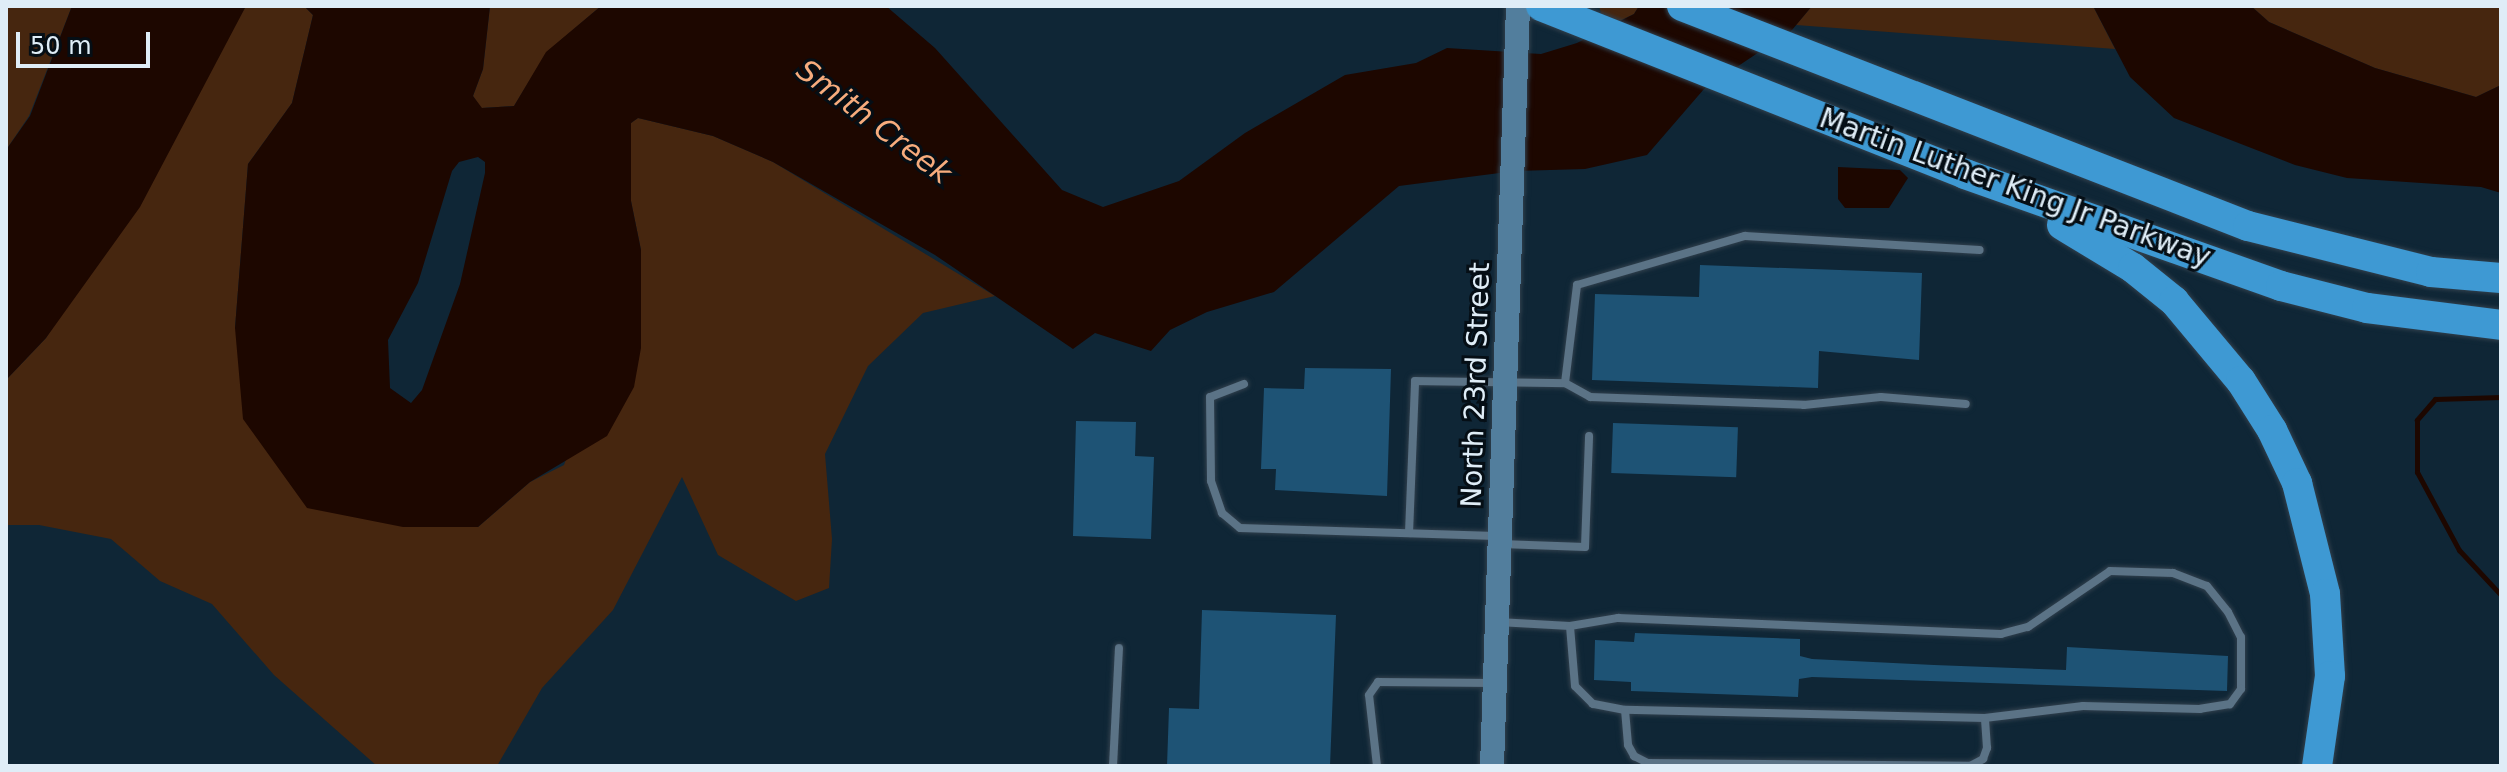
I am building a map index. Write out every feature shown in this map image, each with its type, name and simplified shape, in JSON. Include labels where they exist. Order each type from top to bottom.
[{"type":"highway","name":"Martin Luther King Jr Parkway","points":[[1541,6],[1965,174],[2281,286],[2367,308],[2501,325]]},
{"type":"highway","name":"Martin Luther King Jr Parkway","points":[[1682,6],[2262,230],[2431,272],[2501,278]]},
{"type":"highway","points":[[1965,174],[2093,240],[2174,301],[2241,381],[2272,430],[2297,483],[2325,594],[2330,676],[2317,766]]},
{"type":"main road","name":"North 23rd Street","points":[[1492,766],[1518,17]]},
{"type":"lane","points":[[1565,383],[1577,285],[1745,236],[1980,250]]},
{"type":"lane","points":[[1409,533],[1415,381],[1565,383],[1590,397],[1804,405],[1881,397],[1966,404]]},
{"type":"lane","points":[[1244,384],[1210,397],[1211,481],[1222,513],[1240,528],[1409,533],[1585,547],[1589,436]]},
{"type":"lane","points":[[1497,622],[1570,626],[1618,618],[2001,634],[2028,627],[2110,571],[2173,573],[2207,586],[2241,637],[2241,689],[2230,704],[2200,709],[2083,706],[1985,718],[1625,710],[1593,704],[1575,686],[1570,626]]},
{"type":"lane","points":[[1113,766],[1119,648]]},
{"type":"lane","points":[[1377,766],[1369,695],[1378,682],[1495,683]]},
{"type":"lane","points":[[1625,710],[1628,745],[1634,756],[1648,763],[1970,766],[1983,759],[1987,748],[1985,718]]},
{"type":"shaded area","points":[[6,6],[72,6],[29,116],[6,150]]},
{"type":"shaded area","points":[[246,6],[304,6],[313,15],[292,103],[248,164],[235,328],[478,527],[530,482],[564,465],[641,250],[631,201],[631,123],[638,118],[713,136],[773,162],[995,296],[923,313],[868,366],[825,454],[832,539],[829,588],[796,601],[718,555],[682,477],[613,610],[542,688],[497,766],[377,766],[274,675],[212,604],[160,581],[111,539],[39,525],[6,525],[6,380],[46,338]]},
{"type":"shaded area","points":[[490,6],[601,6],[547,52],[514,106],[481,108],[473,96],[483,69]]},
{"type":"shaded area","points":[[1599,6],[1639,6],[1634,14],[1605,28]]},
{"type":"shaded area","points":[[1812,6],[2093,6],[2115,49],[1796,25]]},
{"type":"shaded area","points":[[2251,6],[2501,6],[2501,85],[2476,97],[2375,68],[2269,22]]},
{"type":"water","points":[[72,6],[246,6],[140,207],[46,338],[6,380],[6,150],[30,116]]},
{"type":"water","name":"Smith Creek","points":[[304,6],[490,6],[483,69],[473,96],[482,108],[514,106],[546,52],[601,6],[886,6],[935,48],[1062,190],[1103,207],[1179,181],[1245,133],[1345,75],[1416,63],[1447,48],[1541,54],[1577,43],[1634,14],[1639,6],[1812,6],[1792,30],[1704,89],[1647,155],[1585,169],[1515,171],[1399,186],[1274,292],[1207,312],[1170,330],[1151,351],[1095,333],[1073,349],[935,255],[773,162],[713,136],[638,118],[631,123],[631,201],[641,250],[641,348],[634,387],[607,436],[530,482],[478,527],[403,527],[307,508],[243,419],[235,328],[248,164],[292,103],[313,15]],"holes":[[[478,157],[485,162],[460,284],[422,390],[411,403],[390,388],[388,340],[418,283],[452,171],[459,162]]]},
{"type":"water","points":[[2093,6],[2251,6],[2269,22],[2375,68],[2476,97],[2501,85],[2501,193],[2481,187],[2347,178],[2295,165],[2174,118],[2130,77]]},
{"type":"water","points":[[1838,167],[1900,170],[1908,178],[1889,208],[1845,208],[1838,199]]},
{"type":"building","points":[[1700,265],[1922,273],[1919,360],[1819,351],[1818,388],[1592,380],[1595,294],[1699,297]]},
{"type":"building","points":[[1305,368],[1391,369],[1387,496],[1275,490],[1276,469],[1261,469],[1264,388],[1304,389]]},
{"type":"building","points":[[1076,421],[1136,422],[1135,456],[1154,457],[1151,539],[1073,536]]},
{"type":"building","points":[[1613,423],[1738,427],[1736,477],[1611,473]]},
{"type":"building","points":[[1202,610],[1336,615],[1330,766],[1167,766],[1169,708],[1199,709]]},
{"type":"building","points":[[1635,633],[1800,639],[1800,656],[1812,659],[1934,665],[2066,670],[2067,647],[2228,656],[2227,691],[1812,677],[1799,679],[1798,697],[1631,691],[1631,682],[1594,680],[1595,640],[1634,642]]},
{"type":"waterway","points":[[2501,397],[2435,399],[2417,420],[2417,472],[2459,550],[2501,595]]}]
